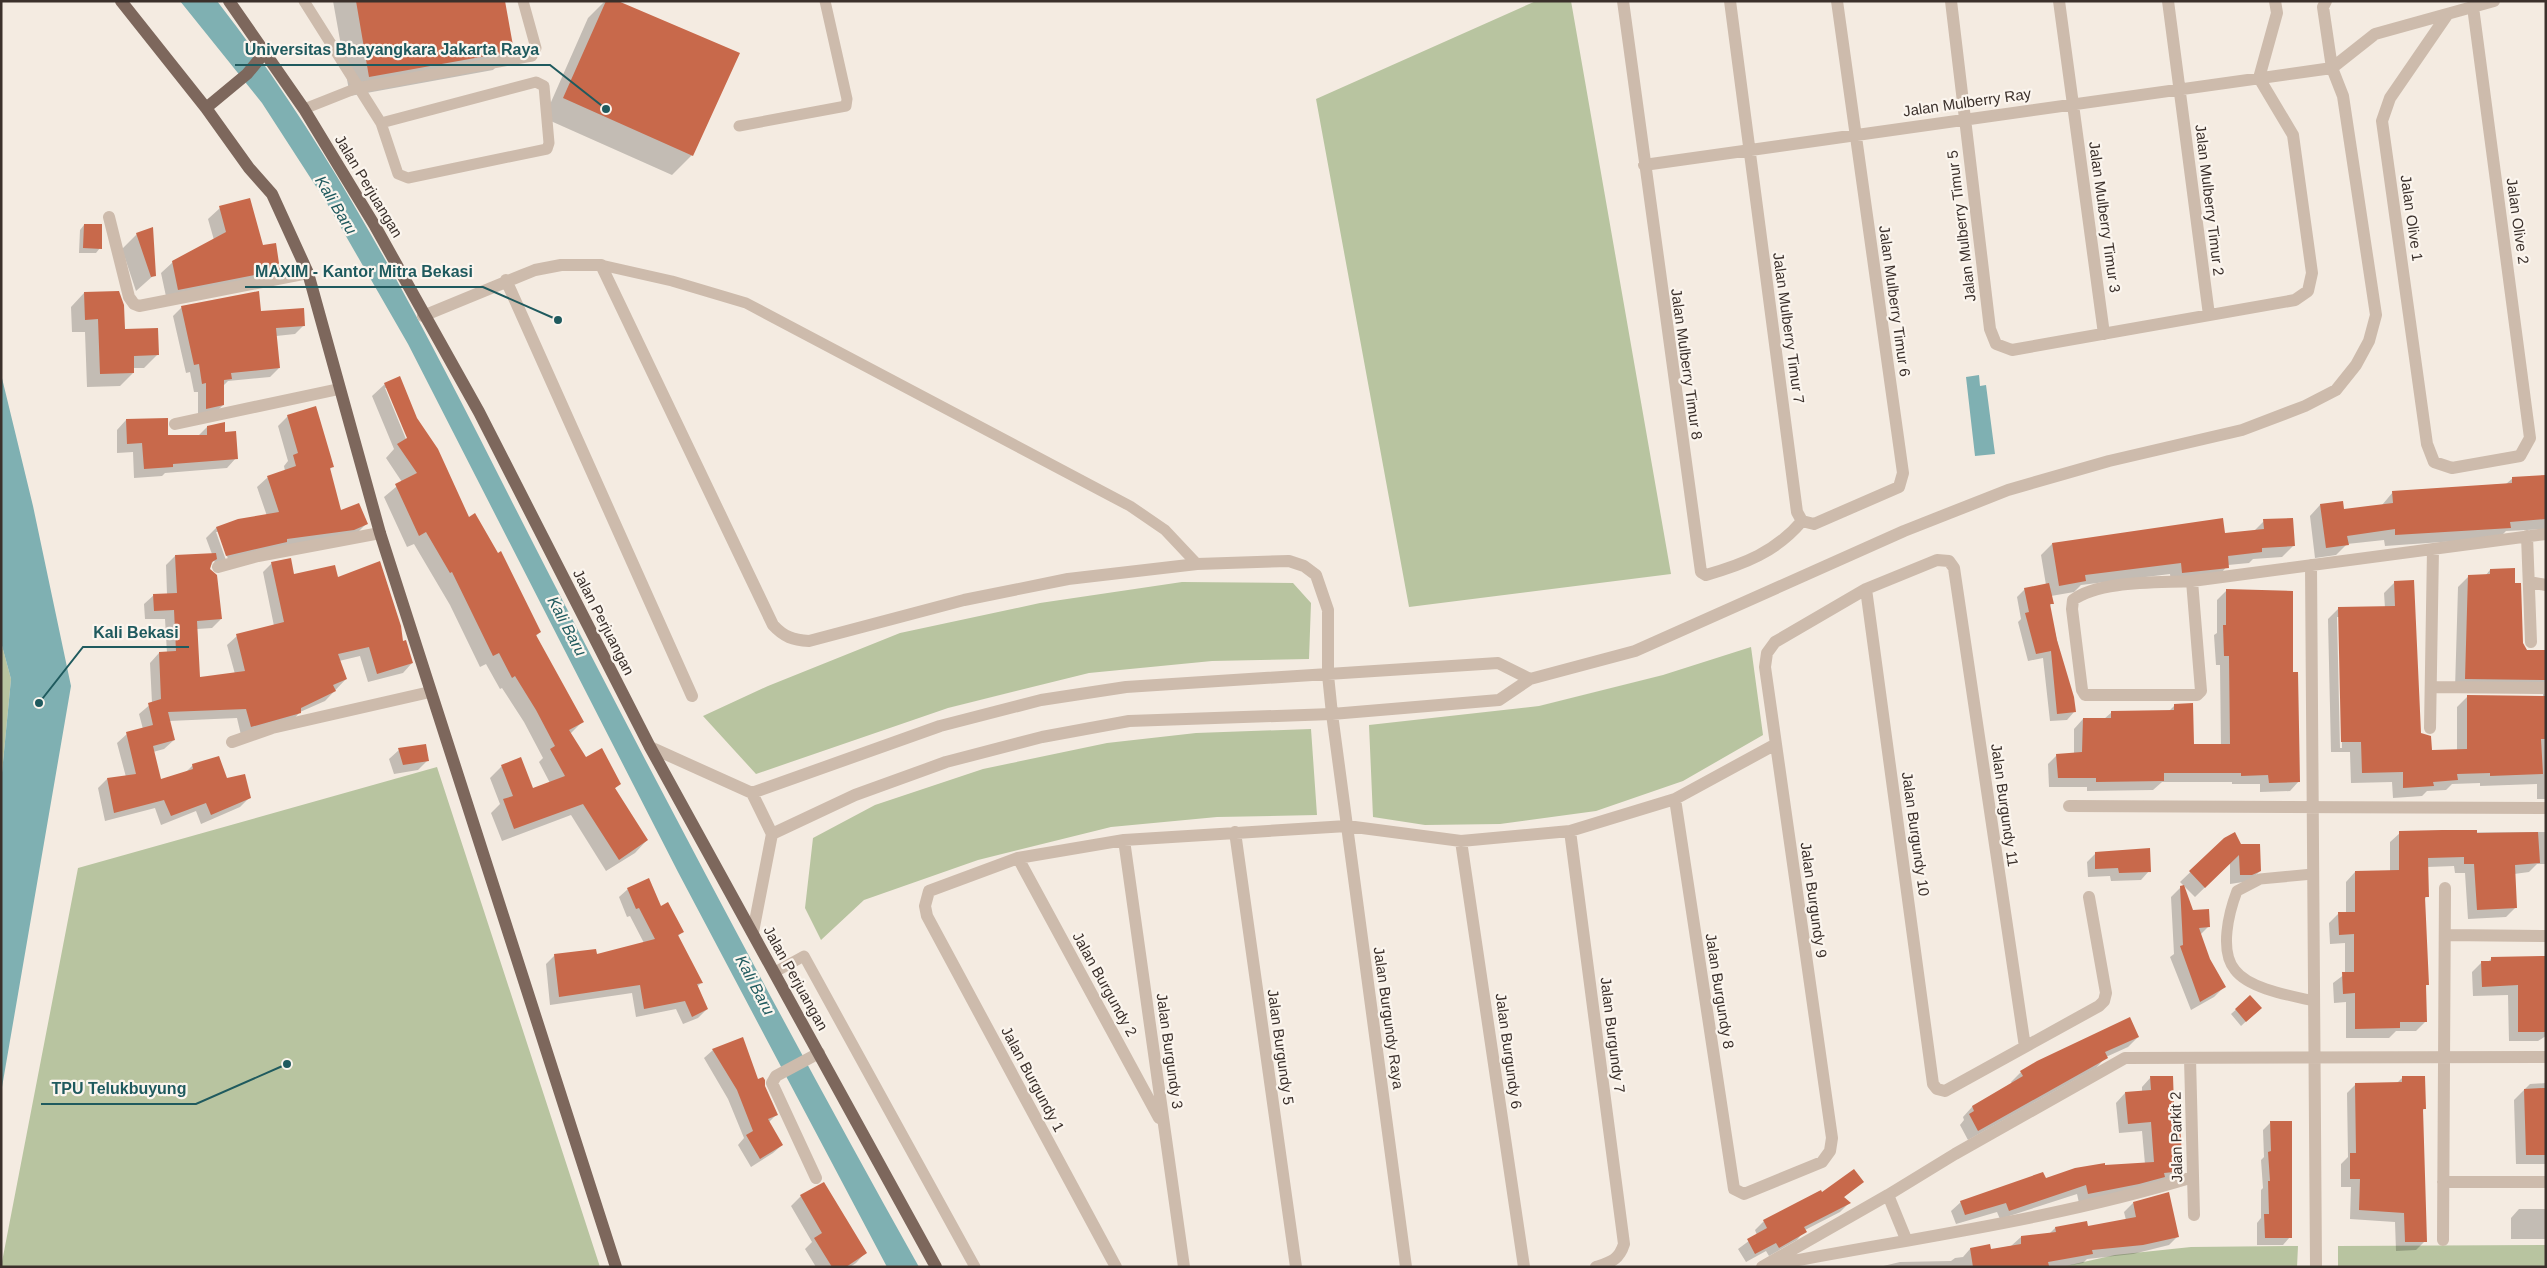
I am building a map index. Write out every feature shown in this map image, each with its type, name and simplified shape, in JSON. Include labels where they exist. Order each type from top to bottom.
[{"type":"main road","points":[[121,1],[206,108],[249,168],[272,194],[308,273],[380,533],[616,1267]]},
{"type":"main road","name":"Jalan Perjuangan","points":[[229,1],[304,109],[375,226],[423,316],[479,412],[650,747],[775,972],[814,1055],[936,1267]]},
{"type":"main road","points":[[206,108],[230,86],[247,74],[264,54]]},
{"type":"street","name":"Jalan Mulberry Timur 8","points":[[1623,1],[1698,567],[1706,575],[1736,567],[1764,554],[1788,538],[1800,516]]},
{"type":"street","name":"Jalan Mulberry Timur 7","points":[[1730,1],[1800,516]]},
{"type":"street","name":"Jalan Mulberry Timur 6","points":[[1800,516],[1814,524],[1899,487],[1902,473],[1837,1]]},
{"type":"street","name":"Jalan Mulberry Timur 5","points":[[1951,1],[1990,329],[1996,344],[2012,350],[2104,334]]},
{"type":"street","name":"Jalan Mulberry Timur 3","points":[[2059,1],[2104,334]]},
{"type":"street","name":"Jalan Mulberry Timur 2","points":[[2168,1],[2209,316]]},
{"type":"street","points":[[2104,334],[2295,300],[2308,291],[2312,273],[2293,136],[2259,78],[2277,13],[2275,1]]},
{"type":"street","points":[[772,834],[855,795],[938,765],[1042,737],[1129,721],[1332,714],[1499,700],[1530,679],[1635,651],[1904,531],[2008,490],[2109,461],[2242,430],[2305,406],[2336,390],[2356,365],[2369,341],[2376,315],[2343,96],[2332,68],[2324,7],[2326,1]]},
{"type":"street","points":[[2332,68],[2370,37],[2494,1]]},
{"type":"street","name":"Jalan Olive 2","points":[[2428,444],[2434,462],[2452,468],[2520,456],[2530,438],[2473,7]]},
{"type":"street","name":"Jalan Olive 1","points":[[2428,444],[2382,121],[2390,98],[2447,15]]},
{"type":"street","name":"Jalan Mulberry Ray","points":[[1644,165],[2332,68]]},
{"type":"street","points":[[109,217],[130,297],[134,304],[139,306],[308,273]]},
{"type":"street","points":[[423,316],[506,280],[535,270],[561,266],[601,265]]},
{"type":"street","name":"Jalan Burgundy Raya","points":[[601,265],[764,608],[773,625],[782,636],[809,641],[964,600],[1068,579],[1197,564],[1289,561],[1304,566],[1316,575],[1328,610],[1328,675],[1332,714],[1406,1267]]},
{"type":"street","points":[[506,280],[692,696]]},
{"type":"street","points":[[175,424],[339,389]]},
{"type":"street","points":[[218,567],[258,556],[380,533]]},
{"type":"street","points":[[2192,581],[2201,691],[2197,695],[2100,696],[2083,693],[2072,609],[2074,600],[2081,594],[2114,587],[2192,581],[2546,534]]},
{"type":"street","points":[[2527,536],[2531,642]]},
{"type":"street","points":[[2430,728],[2433,549]]},
{"type":"street","name":"Jalan Burgundy 11","points":[[1866,589],[1937,560],[1949,561],[1954,568],[2025,1047]]},
{"type":"street","points":[[2310,565],[2316,1267]]},
{"type":"street","points":[[2529,582],[2546,585]]},
{"type":"street","name":"Jalan Burgundy 9","points":[[1734,1189],[1744,1194],[1822,1162],[1830,1151],[1832,1138],[1765,667],[1767,654],[1775,642],[1866,589]]},
{"type":"street","name":"Jalan Burgundy 10","points":[[1866,589],[1933,1084],[1937,1089],[1945,1091],[2025,1047]]},
{"type":"street","points":[[752,793],[940,726],[1041,700],[1126,687],[1498,663],[1530,679]]},
{"type":"street","points":[[2431,687],[2546,688]]},
{"type":"street","points":[[232,742],[272,728],[430,692]]},
{"type":"street","points":[[1018,858],[1124,840],[1347,826],[1461,841],[1570,831],[1675,798],[1776,744]]},
{"type":"street","points":[[650,747],[752,793],[772,834],[753,932]]},
{"type":"street","name":"Jalan Burgundy 8","points":[[1675,798],[1734,1189]]},
{"type":"street","points":[[2069,806],[2546,808]]},
{"type":"street","name":"Jalan Burgundy 7","points":[[1570,831],[1624,1244],[1621,1254],[1615,1261],[1596,1267]]},
{"type":"street","name":"Jalan Burgundy 5","points":[[1235,832],[1296,1267]]},
{"type":"street","name":"Jalan Burgundy 3","points":[[1124,840],[1184,1267]]},
{"type":"street","name":"Jalan Burgundy 6","points":[[1461,841],[1524,1267]]},
{"type":"street","name":"Jalan Burgundy 1","points":[[1018,858],[929,891],[925,906],[927,916],[1116,1267]]},
{"type":"street","name":"Jalan Burgundy 2","points":[[1018,858],[1163,1125]]},
{"type":"street","points":[[2443,1240],[2445,888]]},
{"type":"street","points":[[2025,1047],[2104,1001],[2106,992],[2089,897]]},
{"type":"street","points":[[2445,935],[2546,936]]},
{"type":"street","points":[[814,1055],[772,1079],[772,1088],[816,1178]]},
{"type":"street","points":[[2192,1176],[2132,1195],[2068,1211],[1906,1239],[1762,1267],[2119,1060],[2314,1057],[2546,1057]]},
{"type":"street","name":"Jalan Parkit 2","points":[[2190,1058],[2194,1214]]},
{"type":"street","points":[[2443,1182],[2546,1182]]},
{"type":"street","points":[[1888,1195],[1906,1239]]},
{"type":"lane","points":[[304,1],[380,124],[398,174],[404,178],[547,149],[549,146],[544,86],[536,82],[380,124]]},
{"type":"lane","points":[[304,109],[357,88],[532,56],[536,48],[523,1]]},
{"type":"lane","points":[[739,126],[846,106],[847,99],[825,1]]},
{"type":"lane","points":[[601,265],[680,283],[746,303],[1130,506],[1165,530],[1197,564]]},
{"type":"lane","points":[[2313,874],[2260,879],[2237,891],[2228,916],[2226,946],[2234,970],[2249,981],[2280,994],[2314,1001]]},
{"type":"lane","points":[[775,972],[804,956],[975,1267]]},
{"type":"green space","points":[[1536,1],[1571,1],[1671,574],[1409,607],[1316,99]]},
{"type":"green space","points":[[1182,582],[1293,583],[1311,603],[1309,659],[1212,661],[1089,673],[948,708],[756,774],[703,716],[768,686],[900,633],[1040,603]]},
{"type":"green space","points":[[1,642],[11,679],[1,783]]},
{"type":"green space","points":[[1751,647],[1763,735],[1683,781],[1596,811],[1500,824],[1425,825],[1373,817],[1369,725],[1539,706],[1663,675]]},
{"type":"green space","points":[[1311,729],[1317,815],[1217,817],[1111,827],[978,860],[864,900],[821,940],[805,908],[813,838],[875,805],[983,769],[1107,743],[1196,733]]},
{"type":"green space","points":[[437,767],[600,1267],[1,1267],[78,868]]},
{"type":"green space","points":[[2546,1245],[2546,1267],[2338,1267],[2338,1246]]},
{"type":"green space","points":[[2298,1246],[2297,1267],[2061,1267],[2115,1255],[2191,1247]]},
{"type":"water","name":"Kali Baru","points":[[180,1],[217,1],[267,69],[313,138],[357,210],[438,356],[597,667],[732,925],[919,1267],[887,1267],[678,872],[408,344],[328,205],[262,103]]},
{"type":"water","points":[[1,374],[33,506],[71,686],[1,1093],[1,783],[11,679],[1,642]]},
{"type":"water","points":[[1979,375],[1980,386],[1986,385],[1995,454],[1975,456],[1966,377]]},
{"type":"building","points":[[356,1],[505,1],[514,51],[369,77]]},
{"type":"building","points":[[606,1],[618,1],[740,53],[693,156],[563,98]]},
{"type":"building","points":[[250,198],[263,245],[276,243],[280,270],[178,290],[172,261],[226,232],[219,206]]},
{"type":"building","points":[[84,224],[102,224],[102,249],[83,248]]},
{"type":"building","points":[[153,227],[156,276],[151,277],[136,233]]},
{"type":"building","points":[[119,291],[124,305],[125,329],[158,328],[159,355],[134,356],[134,373],[100,374],[98,319],[85,320],[84,292]]},
{"type":"building","points":[[259,291],[261,311],[304,308],[305,326],[276,328],[280,368],[231,373],[232,379],[224,380],[224,405],[206,409],[206,383],[202,384],[199,364],[194,365],[181,306]]},
{"type":"building","points":[[400,376],[417,418],[438,449],[469,517],[475,513],[498,553],[501,551],[541,632],[536,635],[584,722],[569,730],[586,757],[602,748],[621,784],[615,788],[648,840],[619,860],[583,804],[514,829],[503,799],[513,796],[501,765],[521,757],[533,788],[565,776],[550,749],[555,746],[536,710],[515,676],[512,678],[499,653],[493,656],[452,572],[450,573],[426,532],[419,536],[395,484],[417,473],[397,444],[407,438],[384,383]]},
{"type":"building","points":[[316,406],[334,467],[330,468],[341,510],[359,503],[368,524],[354,530],[287,539],[287,542],[226,556],[216,527],[238,519],[279,512],[267,476],[296,466],[293,455],[298,453],[287,415]]},
{"type":"building","points":[[168,418],[168,435],[207,435],[207,426],[225,422],[225,432],[236,431],[238,459],[173,464],[173,467],[144,469],[142,443],[127,444],[126,419]]},
{"type":"building","points":[[2546,475],[2546,519],[2510,522],[2511,528],[2395,535],[2395,529],[2347,536],[2349,545],[2326,548],[2320,504],[2343,501],[2344,509],[2393,503],[2392,491],[2512,483],[2512,477]]},
{"type":"building","points":[[2223,518],[2225,533],[2264,529],[2263,519],[2293,518],[2295,546],[2262,548],[2262,552],[2228,556],[2229,568],[2182,573],[2181,563],[2085,575],[2086,581],[2059,586],[2052,543]]},
{"type":"building","points":[[216,553],[217,559],[212,562],[210,569],[217,575],[222,619],[197,621],[200,677],[245,671],[236,634],[284,622],[271,562],[291,558],[294,574],[335,565],[338,577],[380,561],[401,626],[403,641],[406,640],[413,663],[377,674],[369,647],[338,654],[347,679],[333,685],[336,691],[301,708],[301,713],[251,727],[246,709],[168,712],[175,740],[153,746],[161,779],[193,769],[192,764],[219,756],[227,778],[245,774],[251,798],[211,815],[206,803],[171,816],[164,800],[114,813],[107,778],[136,774],[126,732],[153,725],[148,703],[161,699],[159,652],[176,651],[174,610],[154,611],[153,594],[177,593],[175,555]]},
{"type":"building","points":[[2515,568],[2515,583],[2521,583],[2523,643],[2527,650],[2546,650],[2546,680],[2465,679],[2468,575],[2490,574],[2490,569]]},
{"type":"building","points":[[2414,580],[2421,733],[2431,736],[2432,750],[2467,749],[2467,695],[2546,696],[2546,739],[2541,739],[2543,774],[2490,776],[2490,773],[2457,774],[2458,780],[2433,782],[2434,786],[2403,788],[2403,772],[2362,773],[2361,742],[2341,742],[2338,607],[2395,606],[2394,581]]},
{"type":"building","points":[[2049,583],[2054,604],[2050,604],[2057,640],[2074,697],[2076,712],[2057,714],[2051,651],[2036,654],[2025,613],[2029,612],[2024,588]]},
{"type":"building","points":[[2226,589],[2293,591],[2293,672],[2298,672],[2300,782],[2269,783],[2268,775],[2241,776],[2241,773],[2164,773],[2164,781],[2096,782],[2096,778],[2058,778],[2056,754],[2082,752],[2083,718],[2111,718],[2111,711],[2174,710],[2174,704],[2193,703],[2194,744],[2230,744],[2229,656],[2224,656],[2223,625],[2226,625]]},
{"type":"building","points":[[426,744],[429,761],[403,765],[398,748]]},
{"type":"building","points":[[2477,830],[2477,833],[2538,832],[2540,863],[2515,865],[2517,908],[2477,910],[2474,864],[2464,864],[2464,857],[2428,858],[2429,897],[2425,897],[2429,985],[2426,985],[2427,1022],[2400,1022],[2400,1028],[2355,1029],[2355,993],[2343,994],[2342,972],[2354,972],[2354,934],[2339,935],[2338,912],[2355,912],[2355,871],[2399,870],[2399,831]]},
{"type":"building","points":[[2235,832],[2241,844],[2260,844],[2261,871],[2252,875],[2240,875],[2239,855],[2205,888],[2189,871],[2224,838]]},
{"type":"building","points":[[2150,848],[2151,872],[2119,873],[2118,868],[2095,869],[2095,852]]},
{"type":"building","points":[[649,878],[661,906],[668,902],[684,932],[678,935],[703,983],[697,984],[708,1009],[692,1017],[685,1001],[644,1009],[640,985],[559,997],[554,954],[596,949],[597,954],[655,939],[639,908],[636,909],[627,888]]},
{"type":"building","points":[[2184,885],[2193,910],[2209,909],[2210,927],[2199,928],[2210,959],[2226,987],[2200,1002],[2180,946],[2183,945],[2180,886]]},
{"type":"building","points":[[2546,956],[2546,1032],[2518,1032],[2518,985],[2482,987],[2481,961],[2491,961],[2491,957]]},
{"type":"building","points":[[2250,995],[2262,1008],[2246,1022],[2235,1009]]},
{"type":"building","points":[[2130,1017],[2139,1037],[2105,1052],[2108,1058],[1978,1131],[1969,1114],[1974,1111],[1972,1106],[2023,1076],[2020,1071],[2037,1061]]},
{"type":"building","points":[[743,1037],[758,1079],[763,1077],[765,1080],[765,1086],[778,1115],[768,1119],[783,1145],[760,1159],[746,1135],[753,1131],[737,1090],[712,1049]]},
{"type":"building","points":[[2150,1076],[2173,1076],[2174,1105],[2182,1105],[2183,1124],[2180,1124],[2183,1171],[2164,1173],[2165,1177],[2088,1194],[2086,1185],[2009,1211],[2006,1203],[1965,1215],[1960,1201],[2043,1172],[2046,1178],[2075,1168],[2105,1163],[2105,1165],[2154,1162],[2151,1122],[2128,1124],[2125,1092],[2151,1090]]},
{"type":"building","points":[[2402,1076],[2425,1076],[2426,1109],[2423,1109],[2427,1242],[2405,1242],[2404,1213],[2359,1210],[2360,1179],[2350,1179],[2350,1153],[2356,1153],[2355,1083],[2402,1082]]},
{"type":"building","points":[[2546,1088],[2546,1155],[2526,1155],[2524,1089]]},
{"type":"building","points":[[2270,1121],[2292,1121],[2292,1238],[2265,1238],[2264,1214],[2269,1214],[2268,1181],[2270,1181],[2268,1152],[2271,1151]]},
{"type":"building","points":[[1854,1169],[1864,1182],[1844,1197],[1851,1203],[1804,1227],[1807,1232],[1779,1248],[1776,1243],[1755,1254],[1747,1239],[1767,1228],[1763,1220],[1821,1190],[1822,1192]]},
{"type":"building","points":[[824,1182],[867,1253],[846,1267],[832,1267],[814,1238],[822,1233],[800,1195]]},
{"type":"building","points":[[2169,1192],[2179,1237],[2143,1245],[2092,1250],[2093,1254],[2048,1262],[2049,1266],[1973,1267],[1970,1248],[1990,1244],[1991,1249],[2021,1244],[2021,1236],[2056,1232],[2055,1227],[2087,1221],[2088,1226],[2136,1217],[2133,1202]]},
{"type":"place","name":"Universitas Bhayangkara Jakarta Raya","points":[[606,109]]},
{"type":"place","name":"MAXIM - Kantor Mitra Bekasi","points":[[558,320]]},
{"type":"place","name":"Kali Bekasi","points":[[39,703]]},
{"type":"place","name":"TPU Telukbuyung","points":[[287,1064]]}]
